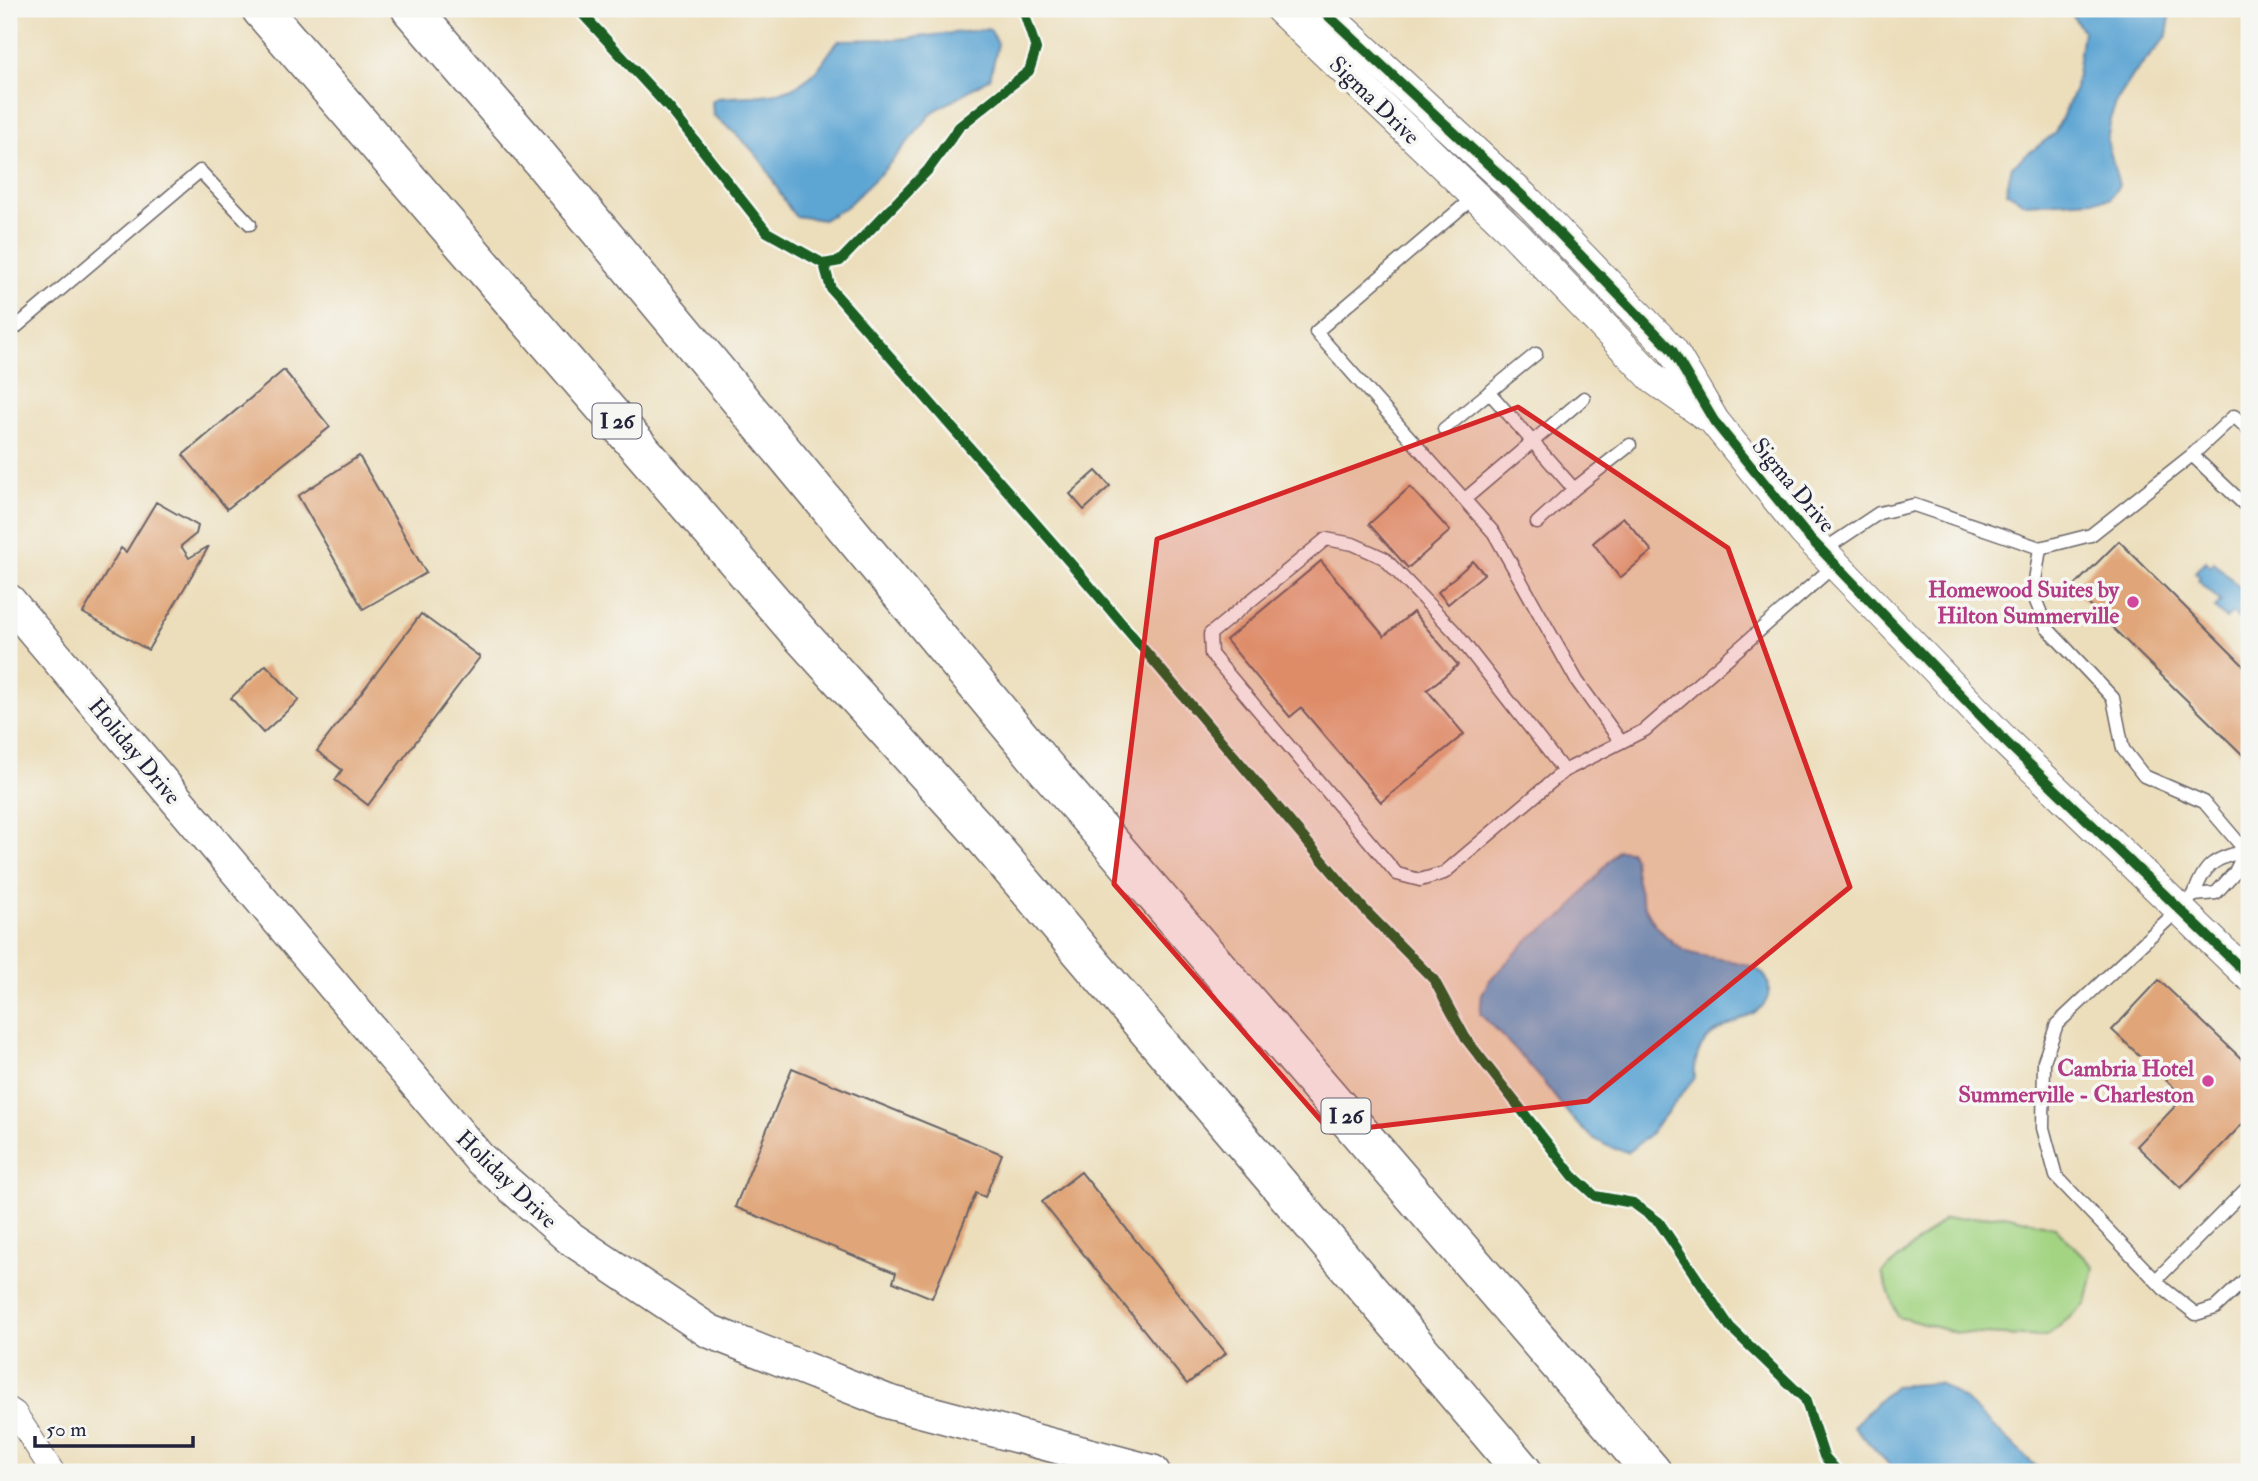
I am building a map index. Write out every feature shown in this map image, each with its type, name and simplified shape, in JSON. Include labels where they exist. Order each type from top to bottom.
[{"type":"highway","name":"I 26","points":[[261,9],[800,634],[978,831],[1523,1472]]},
{"type":"highway","name":"I 26","points":[[411,9],[541,159],[1038,760],[1652,1472]]},
{"type":"main road","name":"Holiday Drive","points":[[9,601],[479,1158],[570,1238],[709,1331],[888,1402],[1153,1472]]},
{"type":"street","name":"Sigma Drive","points":[[1280,9],[1475,196],[1655,380],[1714,422]]},
{"type":"street","name":"Sigma Drive","points":[[1321,9],[1529,202],[1672,350],[1714,422],[1828,558],[2005,741],[2187,901],[2249,976]]},
{"type":"street","points":[[9,1409],[15,1413],[53,1472]]},
{"type":"lane","points":[[9,333],[200,171],[250,224]]},
{"type":"lane","points":[[1475,196],[1316,332],[1494,533],[1577,681],[1621,742]]},
{"type":"lane","points":[[1444,429],[1536,354]]},
{"type":"lane","points":[[1489,392],[1534,440],[1574,489]]},
{"type":"lane","points":[[1465,499],[1584,398]]},
{"type":"lane","points":[[1564,771],[1455,632],[1384,558],[1353,544],[1326,539],[1210,634],[1211,654],[1396,874],[1420,880],[1444,873],[1564,771],[1645,730],[1879,513],[1914,505],[2040,548],[2091,535],[2192,455],[2234,416],[2249,430]]},
{"type":"lane","points":[[1537,523],[1574,489],[1630,445]]},
{"type":"lane","points":[[2192,455],[2249,509]]},
{"type":"lane","points":[[2040,548],[2033,594],[2047,628],[2113,698],[2123,749],[2144,776],[2204,802],[2247,853]]},
{"type":"lane","points":[[2187,901],[2216,893],[2235,872],[2247,853]]},
{"type":"lane","points":[[2247,853],[2218,857],[2200,877],[2187,901],[2057,1024],[2044,1061],[2043,1128],[2056,1177],[2156,1280],[2196,1314],[2215,1308],[2249,1276]]},
{"type":"lane","points":[[2156,1280],[2249,1183]]},
{"type":"highlighted area","points":[[1518,407],[1728,548],[1850,887],[1588,1101],[1331,1132],[1114,884],[1157,539]]},
{"type":"green space","points":[[2005,1215],[2055,1227],[2094,1267],[2086,1304],[2046,1337],[1957,1333],[1898,1317],[1882,1273],[1944,1219]]},
{"type":"water","points":[[2068,9],[2171,9],[2167,36],[2134,74],[2114,105],[2107,140],[2119,185],[2110,199],[2026,204],[2006,192],[2012,166],[2055,133],[2075,89],[2083,31]]},
{"type":"water","points":[[990,29],[998,44],[990,78],[933,112],[885,169],[846,207],[823,220],[795,216],[759,158],[713,115],[712,102],[717,98],[782,92],[805,81],[840,40],[898,39]]},
{"type":"water","points":[[2206,561],[2211,566],[2214,562],[2249,597],[2249,605],[2237,618],[2232,613],[2226,619],[2215,608],[2221,602],[2198,580],[2200,577],[2195,572]]},
{"type":"water","points":[[1618,850],[1630,851],[1632,854],[1638,887],[1646,909],[1665,936],[1694,954],[1751,966],[1762,973],[1768,982],[1768,996],[1762,1006],[1753,1014],[1714,1034],[1703,1044],[1696,1058],[1695,1078],[1649,1135],[1628,1152],[1613,1148],[1588,1134],[1526,1061],[1480,1014],[1482,994],[1489,981],[1530,938],[1567,913]]},
{"type":"water","points":[[1939,1383],[1965,1400],[2042,1472],[1896,1472],[1853,1426],[1894,1386]]},
{"type":"building","points":[[284,370],[330,427],[227,509],[183,455]]},
{"type":"building","points":[[359,456],[426,573],[363,609],[298,496]]},
{"type":"building","points":[[1096,471],[1110,486],[1084,510],[1070,494]]},
{"type":"building","points":[[1410,487],[1450,531],[1408,568],[1369,524]]},
{"type":"building","points":[[156,502],[198,526],[196,534],[181,546],[189,558],[209,546],[148,650],[83,613],[121,548],[126,552]]},
{"type":"building","points":[[1623,517],[1652,551],[1620,578],[1593,543]]},
{"type":"building","points":[[2119,541],[2249,671],[2249,761],[2072,588]]},
{"type":"building","points":[[1321,561],[1384,636],[1413,612],[1458,665],[1427,690],[1464,734],[1381,802],[1301,708],[1290,717],[1226,640]]},
{"type":"building","points":[[1473,561],[1484,574],[1448,604],[1438,592]]},
{"type":"building","points":[[421,614],[480,657],[368,805],[335,780],[342,770],[317,751]]},
{"type":"building","points":[[266,665],[299,700],[263,733],[231,698]]},
{"type":"building","name":"Cambria Hotel Summerville - Charleston","points":[[2159,980],[2249,1066],[2249,1117],[2181,1188],[2137,1146],[2184,1097],[2112,1030]]},
{"type":"building","points":[[792,1068],[1002,1154],[985,1197],[976,1193],[932,1298],[893,1282],[896,1273],[735,1207]]},
{"type":"building","points":[[1081,1172],[1226,1353],[1187,1384],[1042,1202]]},
{"type":"cycle path","points":[[578,9],[671,110],[767,232],[824,264],[840,261],[928,170],[959,127],[1029,71],[1036,49],[1023,9]]},
{"type":"cycle path","points":[[1321,9],[1529,202],[1672,350],[1714,421],[1804,532],[2005,741],[2249,976]]},
{"type":"cycle path","points":[[824,264],[831,289],[1073,566],[1364,909],[1434,980],[1466,1039],[1573,1176],[1595,1196],[1633,1203],[1659,1222],[1730,1327],[1805,1399],[1824,1456],[1838,1472]]},
{"type":"place","name":"Homewood Suites by Hilton Summerville","points":[[2133,602]]},
{"type":"place","name":"Cambria Hotel Summerville - Charleston","points":[[2208,1081]]}]
